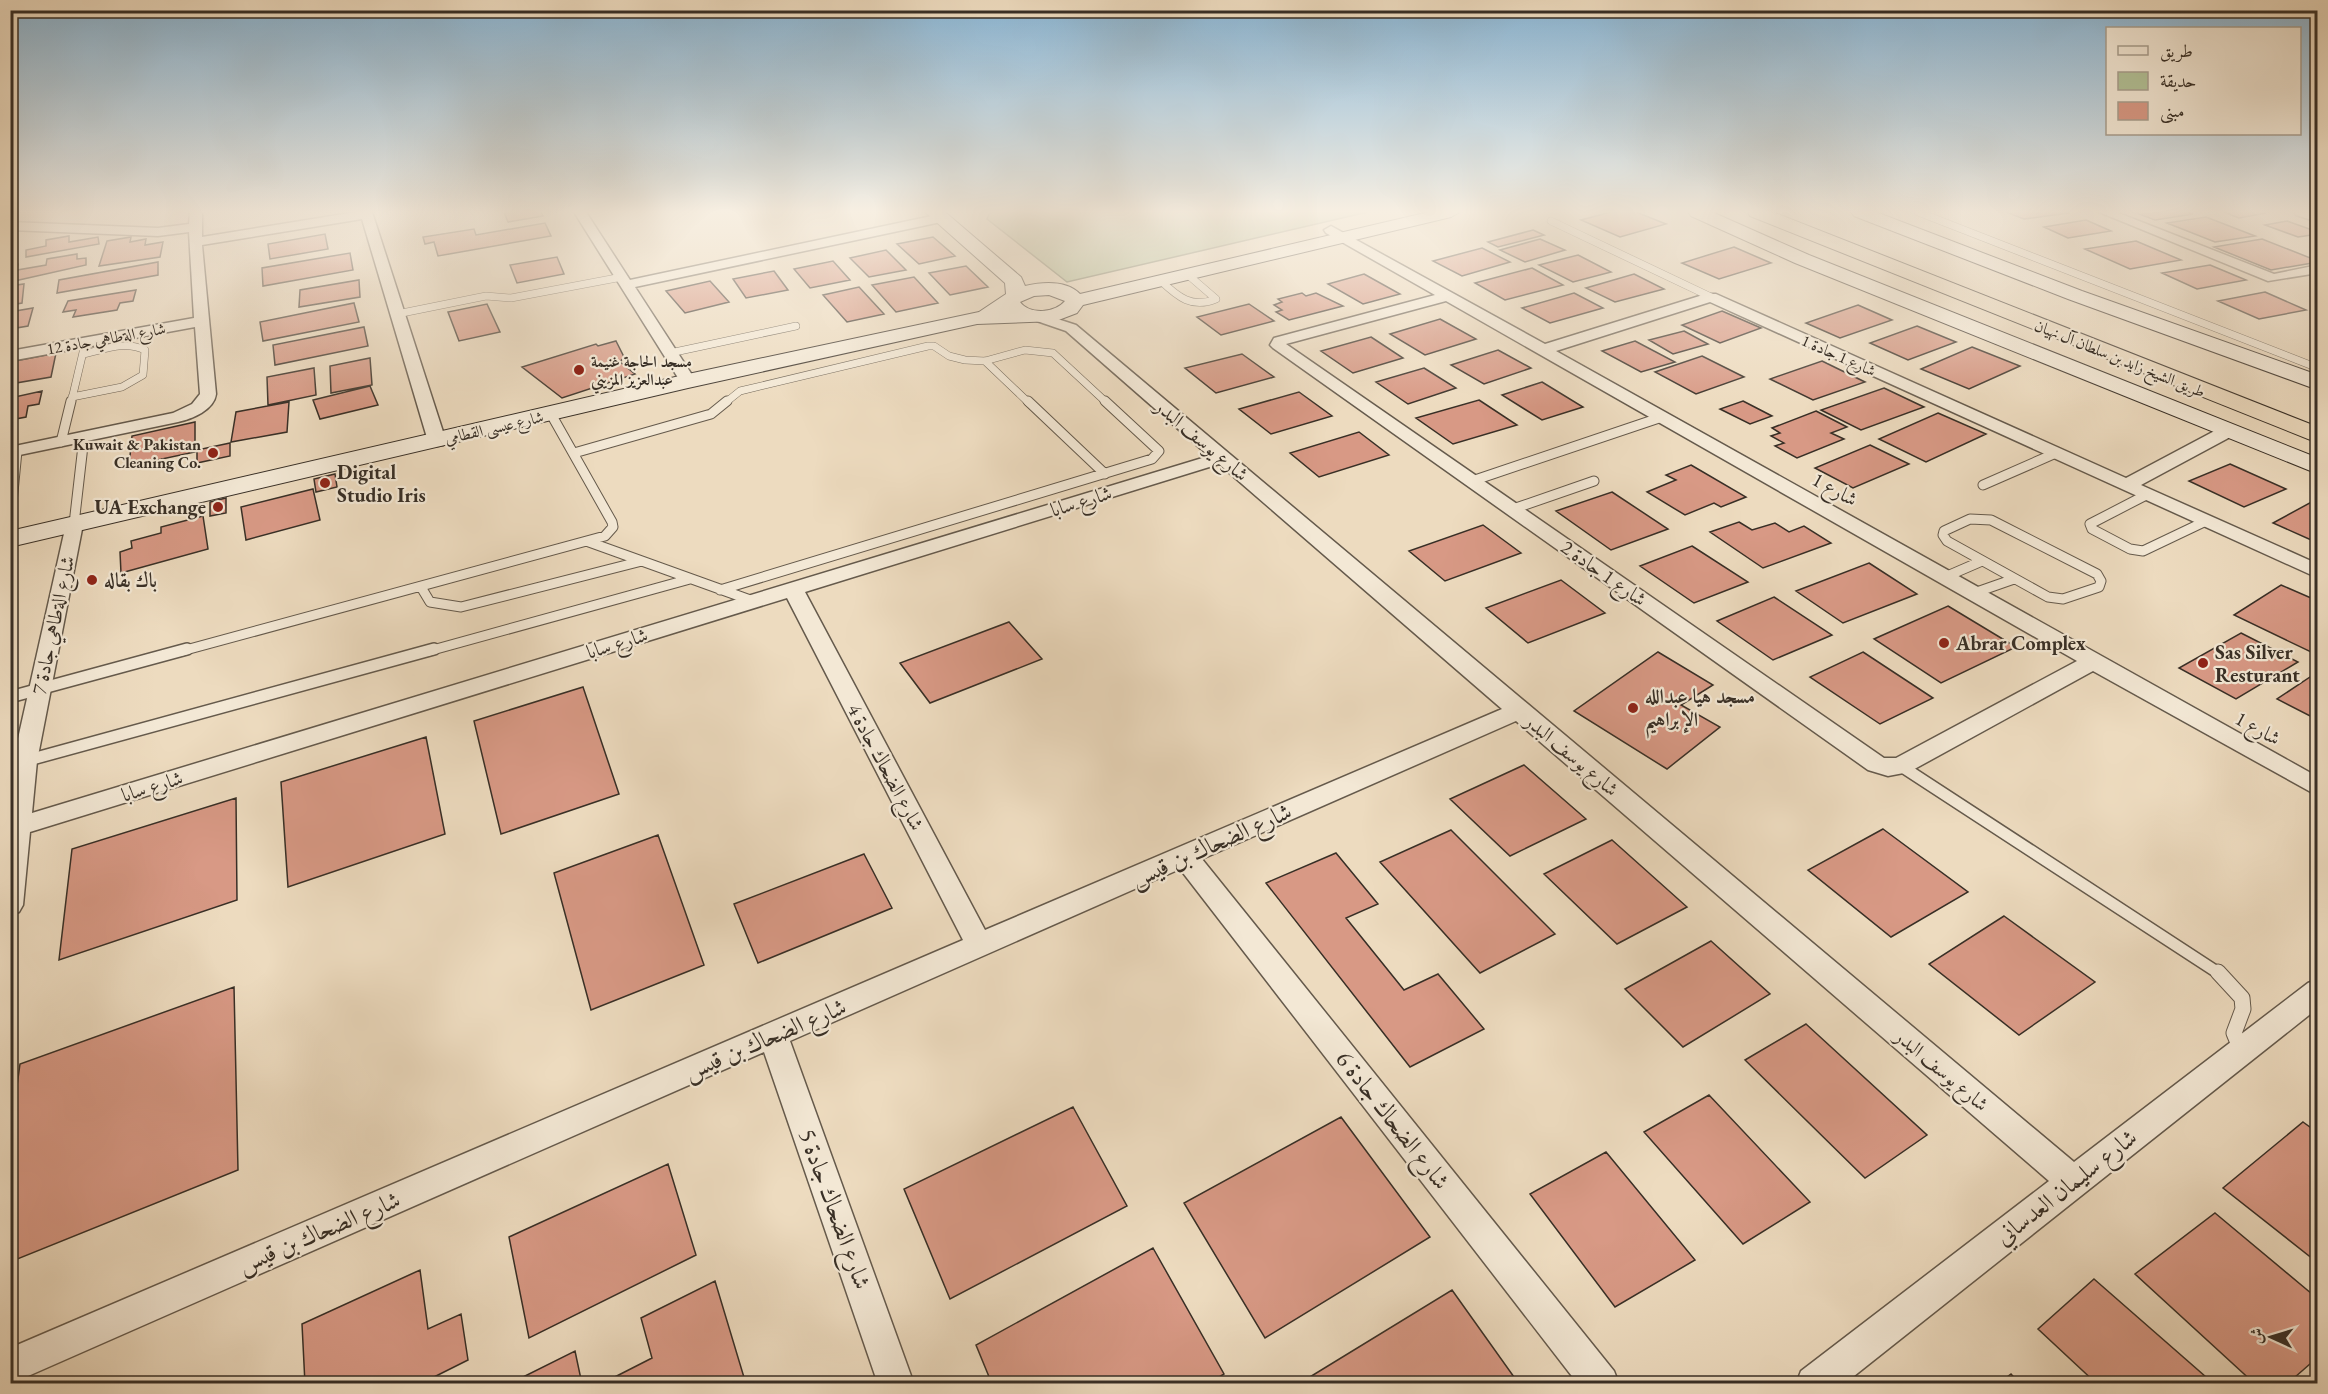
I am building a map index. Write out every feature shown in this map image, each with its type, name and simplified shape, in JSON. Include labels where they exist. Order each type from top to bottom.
[{"type":"highway","name":"طريق الشيخ زايد بن سلطان آل نهيان","points":[[1919,277],[2318,436]]},
{"type":"highway","name":"طريق الشيخ زايد بن سلطان آل نهيان","points":[[1965,277],[2207,369]]},
{"type":"highway","points":[[2211,394],[2318,442]]},
{"type":"street","points":[[14,452],[178,417],[204,403],[208,394],[199,277]]},
{"type":"street","points":[[386,277],[437,441]]},
{"type":"street","points":[[621,277],[688,381]]},
{"type":"street","points":[[624,281],[643,277]]},
{"type":"street","points":[[998,277],[1012,291],[1013,309],[1031,316]]},
{"type":"street","points":[[1066,304],[1169,277]]},
{"type":"street","points":[[1066,304],[1176,277]]},
{"type":"street","name":"شارع 1","points":[[1415,277],[2318,788]]},
{"type":"street","points":[[1847,277],[2318,467]]},
{"type":"street","points":[[2029,277],[2318,383]]},
{"type":"street","name":"شارع عيسى القطامي","points":[[10,538],[437,441],[688,381],[977,318],[1055,315],[1066,304],[1031,290],[1012,291],[977,318]]},
{"type":"street","name":"شارع 1 جادة 2","points":[[1448,296],[1277,343],[1876,764],[1888,768],[1901,766]]},
{"type":"street","points":[[1543,350],[1711,297]]},
{"type":"street","name":"شارع 1 جادة 1","points":[[1711,297],[2318,572]]},
{"type":"street","name":"شارع يوسف البدر","points":[[1066,304],[1223,457],[2073,1182]]},
{"type":"street","name":"شارع الةطاهي جادة 12","points":[[10,356],[84,348],[202,321]]},
{"type":"street","points":[[2127,485],[2228,431]]},
{"type":"street","name":"شارع سابا","points":[[15,828],[1223,457]]},
{"type":"street","name":"شارع الةطاهي جادة 7","points":[[10,905],[15,828],[25,761],[74,524]]},
{"type":"street","name":"شارع الضحاك جادة 4","points":[[793,589],[980,945]]},
{"type":"street","points":[[1901,766],[2094,661]]},
{"type":"street","name":"شارع الضحاك بن قيس","points":[[10,1366],[1520,710]]},
{"type":"street","name":"شارع الضحاك جادة 6","points":[[1185,856],[1601,1383]]},
{"type":"street","name":"شارع سليمان العدساني","points":[[1814,1383],[2241,1051],[2314,998]]},
{"type":"street","name":"شارع الضحاك جادة 5","points":[[773,1035],[896,1383]]},
{"type":"lane","points":[[1161,281],[1186,303],[1196,304],[1216,299],[1191,277]]},
{"type":"lane","points":[[1669,277],[1711,297]]},
{"type":"lane","points":[[2084,277],[2318,368]]},
{"type":"lane","points":[[397,314],[486,296],[511,298],[624,281]]},
{"type":"lane","points":[[670,353],[796,326]]},
{"type":"lane","points":[[574,453],[711,414],[732,394],[740,391],[928,346],[934,346],[949,356],[985,361],[1025,350],[1053,353],[1159,451],[1152,459],[1105,474],[720,590]]},
{"type":"lane","points":[[60,442],[84,348],[141,347],[145,350],[143,375],[122,387],[72,397]]},
{"type":"lane","points":[[985,361],[1105,474]]},
{"type":"lane","points":[[10,697],[589,542],[610,532],[612,522],[551,414]]},
{"type":"lane","points":[[1472,481],[1662,417]]},
{"type":"lane","points":[[74,524],[84,437]]},
{"type":"lane","points":[[10,524],[14,452]]},
{"type":"lane","points":[[1983,485],[2056,453]]},
{"type":"lane","points":[[1513,509],[1594,481]]},
{"type":"lane","points":[[2148,494],[2090,524],[2092,529],[2130,549],[2143,551],[2206,521]]},
{"type":"lane","points":[[1970,519],[1991,520],[2097,574],[2102,581],[2099,587],[2061,601],[2051,598],[1982,561],[1947,541],[1943,535],[1944,531],[1970,519]]},
{"type":"lane","points":[[589,542],[753,601]]},
{"type":"lane","points":[[421,587],[426,601],[447,607],[461,607],[642,561]]},
{"type":"lane","points":[[1945,577],[1982,561]]},
{"type":"lane","points":[[25,761],[690,579]]},
{"type":"lane","points":[[1974,593],[2014,579]]},
{"type":"lane","points":[[1901,766],[2224,976],[2242,998],[2243,1009],[2234,1023],[2234,1031],[2241,1051]]},
{"type":"green space","points":[[1061,277],[1088,277],[1067,282]]},
{"type":"building","points":[[10,277],[32,277],[10,282]]},
{"type":"building","points":[[75,277],[146,277],[57,293],[59,280]]},
{"type":"building","points":[[263,277],[313,277],[263,286]]},
{"type":"building","points":[[515,277],[548,277],[517,283]]},
{"type":"building","points":[[778,277],[788,290],[746,298],[733,279]]},
{"type":"building","points":[[801,277],[847,277],[850,280],[810,288]]},
{"type":"building","points":[[914,277],[938,303],[896,312],[872,285]]},
{"type":"building","points":[[933,277],[978,277],[988,287],[950,295]]},
{"type":"building","points":[[1353,277],[1369,277],[1400,294],[1363,304],[1328,284]]},
{"type":"building","points":[[1498,277],[1549,277],[1563,285],[1505,300],[1475,283]]},
{"type":"building","points":[[1563,277],[1592,277],[1573,282]]},
{"type":"building","points":[[1624,277],[1640,277],[1664,289],[1615,302],[1586,288]]},
{"type":"building","points":[[2171,277],[2239,277],[2246,280],[2197,289]]},
{"type":"building","points":[[359,280],[360,297],[299,307],[300,290]]},
{"type":"building","points":[[710,281],[729,302],[685,313],[666,291]]},
{"type":"building","points":[[24,284],[22,303],[10,305],[10,286]]},
{"type":"building","points":[[859,287],[884,314],[847,322],[823,295]]},
{"type":"building","points":[[136,290],[133,301],[120,303],[117,310],[73,317],[76,310],[63,312],[68,301]]},
{"type":"building","points":[[2265,292],[2306,310],[2259,319],[2218,301]]},
{"type":"building","points":[[1302,293],[1306,296],[1316,293],[1343,306],[1289,320],[1276,312],[1282,310],[1274,305],[1282,302],[1278,299]]},
{"type":"building","points":[[1574,293],[1603,308],[1550,323],[1522,308]]},
{"type":"building","points":[[354,303],[359,322],[263,341],[260,322]]},
{"type":"building","points":[[487,304],[500,332],[459,341],[448,312]]},
{"type":"building","points":[[1249,304],[1274,321],[1221,335],[1197,317]]},
{"type":"building","points":[[1858,305],[1892,320],[1840,338],[1806,323]]},
{"type":"building","points":[[33,308],[28,326],[10,329],[10,312]]},
{"type":"building","points":[[1722,311],[1761,328],[1720,343],[1682,325]]},
{"type":"building","points":[[1440,319],[1476,339],[1425,355],[1390,334]]},
{"type":"building","points":[[1917,326],[1956,342],[1908,360],[1870,343]]},
{"type":"building","points":[[364,327],[368,346],[275,365],[273,345]]},
{"type":"building","points":[[1684,331],[1708,344],[1673,354],[1649,340]]},
{"type":"building","points":[[1371,337],[1403,358],[1353,373],[1321,351]]},
{"type":"building","name":"مسجد الحاجة غنيمة عبدالعزيز المزيني","points":[[616,341],[624,357],[620,362],[635,374],[562,398],[522,367],[596,344],[598,346]]},
{"type":"building","points":[[1635,341],[1675,362],[1641,372],[1602,351]]},
{"type":"building","points":[[1972,347],[2020,366],[1969,389],[1921,369]]},
{"type":"building","points":[[1498,350],[1531,368],[1484,384],[1451,365]]},
{"type":"building","points":[[56,353],[51,377],[10,384],[10,362]]},
{"type":"building","points":[[1242,354],[1274,377],[1216,393],[1185,368]]},
{"type":"building","points":[[1702,356],[1744,377],[1696,394],[1655,372]]},
{"type":"building","points":[[370,358],[372,385],[331,393],[330,366]]},
{"type":"building","points":[[1822,361],[1865,382],[1813,400],[1770,379]]},
{"type":"building","points":[[314,368],[316,395],[268,405],[267,377]]},
{"type":"building","points":[[1424,368],[1456,388],[1408,404],[1376,382]]},
{"type":"building","points":[[1542,382],[1583,407],[1542,420],[1502,395]]},
{"type":"building","points":[[370,386],[378,405],[320,419],[313,400]]},
{"type":"building","points":[[1884,388],[1924,407],[1861,430],[1821,410]]},
{"type":"building","points":[[42,391],[39,404],[28,406],[26,417],[10,420],[10,398]]},
{"type":"building","points":[[1299,392],[1332,416],[1271,434],[1239,409]]},
{"type":"building","points":[[1479,400],[1517,425],[1453,444],[1416,418]]},
{"type":"building","points":[[1743,401],[1772,416],[1750,424],[1720,409]]},
{"type":"building","points":[[289,402],[287,432],[231,442],[236,412]]},
{"type":"building","points":[[1816,411],[1847,427],[1831,433],[1844,439],[1797,458],[1775,446],[1784,443],[1771,436],[1780,433],[1772,428]]},
{"type":"building","points":[[1938,413],[1986,434],[1926,462],[1879,439]]},
{"type":"building","points":[[195,422],[195,452],[129,466],[132,436]]},
{"type":"building","points":[[1359,432],[1389,455],[1319,477],[1290,453]]},
{"type":"building","name":"Kuwait & Pakistan Cleaning Co.","points":[[230,443],[230,456],[197,463],[197,450]]},
{"type":"building","points":[[1870,445],[1909,464],[1853,488],[1815,468]]},
{"type":"building","points":[[2230,464],[2286,489],[2244,507],[2189,481]]},
{"type":"building","points":[[1691,465],[1746,497],[1721,507],[1714,503],[1685,515],[1647,492],[1676,480],[1666,475]]},
{"type":"building","name":"Digital Studio Iris","points":[[335,474],[337,487],[316,492],[314,479]]},
{"type":"building","points":[[313,489],[320,520],[246,540],[241,507]]},
{"type":"building","points":[[1612,492],[1668,529],[1611,550],[1556,511]]},
{"type":"building","name":"UA Exchange","points":[[226,498],[226,513],[210,516],[210,502]]},
{"type":"building","points":[[2317,499],[2318,543],[2273,523]]},
{"type":"building","points":[[203,516],[208,549],[121,573],[120,552],[132,548],[131,541],[161,533],[161,527]]},
{"type":"building","points":[[1739,522],[1752,530],[1775,523],[1789,532],[1804,526],[1831,543],[1763,568],[1710,532]]},
{"type":"building","points":[[1483,525],[1521,553],[1445,581],[1409,551]]},
{"type":"building","points":[[1692,546],[1748,582],[1694,603],[1640,566]]},
{"type":"building","points":[[1869,563],[1917,594],[1843,623],[1796,591]]},
{"type":"building","points":[[1561,580],[1605,613],[1528,643],[1486,608]]},
{"type":"building","points":[[2281,585],[2318,601],[2318,647],[2311,652],[2234,615]]},
{"type":"building","points":[[1774,597],[1832,635],[1773,660],[1717,621]]},
{"type":"building","name":"Abrar Complex","points":[[1948,606],[2016,647],[1941,683],[1874,639]]},
{"type":"building","points":[[1009,622],[1042,659],[930,703],[900,663]]},
{"type":"building","points":[[2241,633],[2298,662],[2236,699],[2179,668]]},
{"type":"building","name":"مسجد هيا عبدالله الإبراهيم","points":[[1658,652],[1713,685],[1681,705],[1720,727],[1667,769],[1574,711]]},
{"type":"building","points":[[1863,652],[1933,698],[1880,724],[1810,677]]},
{"type":"building","points":[[2313,675],[2318,677],[2318,720],[2277,699]]},
{"type":"building","points":[[583,687],[619,794],[501,834],[474,721]]},
{"type":"building","points":[[426,737],[445,834],[288,887],[281,782]]},
{"type":"building","points":[[1524,765],[1586,819],[1510,856],[1450,799]]},
{"type":"building","points":[[236,798],[237,900],[59,960],[72,849]]},
{"type":"building","points":[[1883,829],[1968,892],[1891,937],[1808,870]]},
{"type":"building","points":[[1451,830],[1555,934],[1480,973],[1380,862]]},
{"type":"building","points":[[658,835],[704,965],[591,1010],[554,873]]},
{"type":"building","points":[[1612,840],[1687,907],[1617,944],[1544,874]]},
{"type":"building","points":[[1336,853],[1378,904],[1346,918],[1404,990],[1438,974],[1484,1029],[1410,1067],[1266,883]]},
{"type":"building","points":[[864,854],[892,908],[758,963],[734,904]]},
{"type":"building","points":[[2004,916],[2095,982],[2019,1035],[1929,964]]},
{"type":"building","points":[[1711,941],[1770,994],[1683,1047],[1625,989]]},
{"type":"building","points":[[234,987],[238,1170],[10,1262],[10,1136],[20,1064]]},
{"type":"building","points":[[1806,1024],[1927,1135],[1865,1178],[1745,1060]]},
{"type":"building","points":[[1709,1095],[1810,1202],[1743,1244],[1644,1132]]},
{"type":"building","points":[[1073,1107],[1127,1206],[950,1299],[904,1189]]},
{"type":"building","points":[[1341,1117],[1430,1237],[1265,1338],[1184,1203]]},
{"type":"building","points":[[2303,1122],[2318,1133],[2318,1263],[2223,1188]]},
{"type":"building","points":[[1606,1152],[1695,1260],[1615,1307],[1530,1194]]},
{"type":"building","points":[[668,1164],[696,1255],[529,1338],[509,1237]]},
{"type":"building","points":[[2215,1213],[2318,1299],[2318,1357],[2287,1384],[2255,1384],[2135,1274]]},
{"type":"building","points":[[1153,1248],[1224,1374],[1208,1384],[992,1384],[976,1345]]},
{"type":"building","points":[[420,1270],[428,1329],[461,1314],[468,1360],[434,1377],[435,1384],[305,1384],[302,1324]]},
{"type":"building","points":[[2094,1279],[2214,1384],[2097,1384],[2038,1329]]},
{"type":"building","points":[[715,1281],[746,1384],[601,1384],[652,1358],[641,1318]]},
{"type":"building","points":[[1452,1290],[1519,1384],[1300,1384],[1300,1383]]},
{"type":"building","points":[[575,1351],[582,1384],[509,1384]]},
{"type":"building","points":[[2011,1374],[2020,1384],[1998,1384]]},
{"type":"place","name":"مسجد الحاجة غنيمة عبدالعزيز المزيني","points":[[579,370]]},
{"type":"place","name":"Kuwait & Pakistan Cleaning Co.","points":[[213,453]]},
{"type":"place","name":"Digital Studio Iris","points":[[325,483]]},
{"type":"place","name":"UA Exchange","points":[[218,507]]},
{"type":"place","name":"باك بقاله","points":[[92,580]]},
{"type":"place","name":"Abrar Complex","points":[[1944,643]]},
{"type":"place","name":"Sas Silver Resturant","points":[[2203,663]]},
{"type":"place","name":"مسجد هيا عبدالله الإبراهيم","points":[[1633,708]]}]
